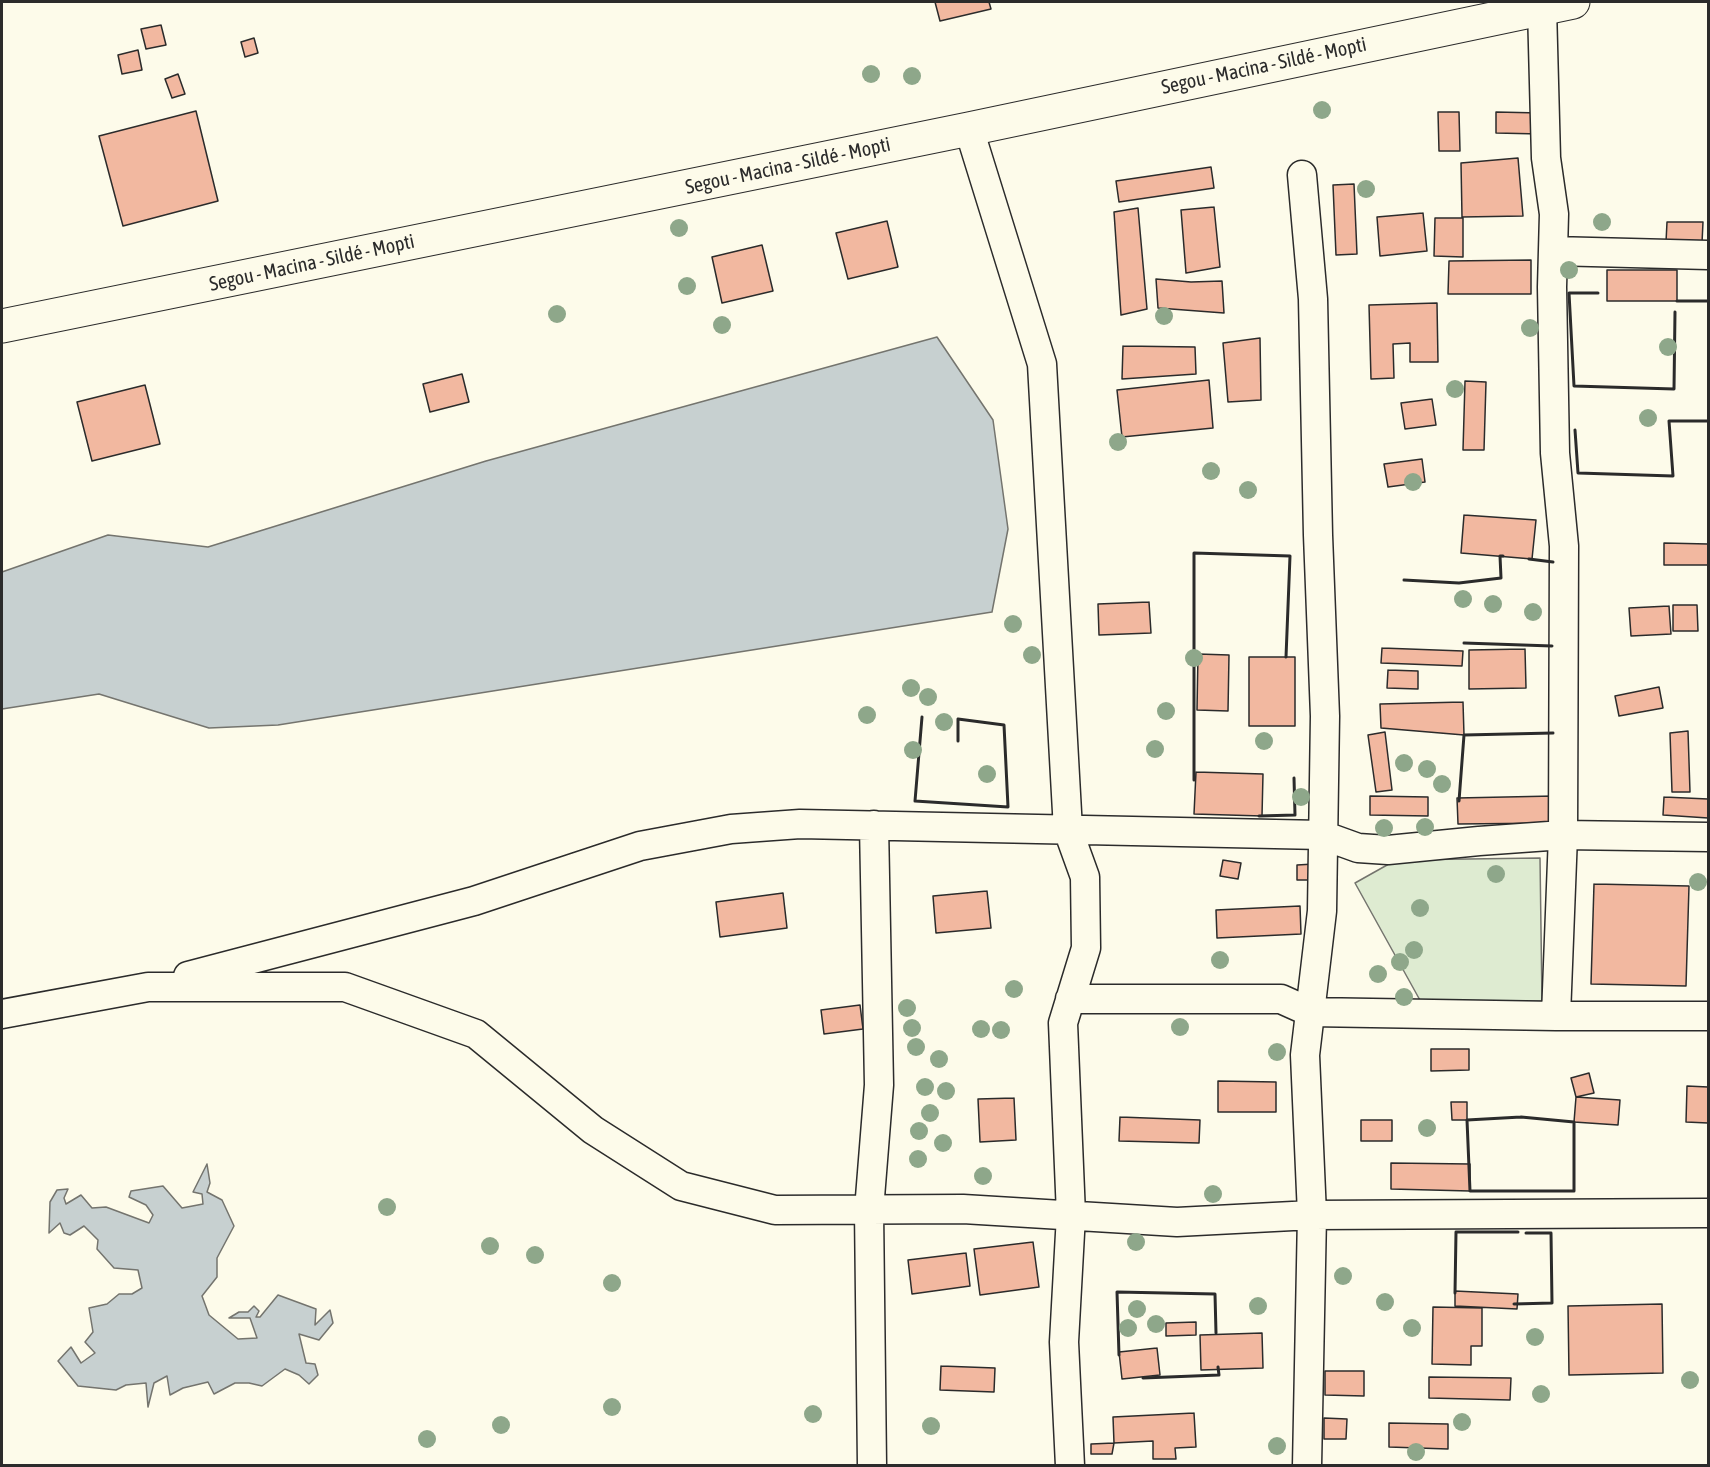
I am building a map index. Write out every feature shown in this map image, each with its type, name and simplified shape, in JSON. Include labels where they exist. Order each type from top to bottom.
[{"type":"main road","name":"Segou - Macina - Sildé - Mopti","points":[[2,326],[969,129],[1573,2]]},
{"type":"street","points":[[1542,8],[1546,158],[1554,214],[1555,453],[1564,546],[1563,835],[1556,1016]]},
{"type":"street","points":[[969,129],[1042,364],[1068,830],[1086,877],[1086,948],[1063,1023],[1071,1215],[1064,1342],[1070,1466]]},
{"type":"street","points":[[1302,175],[1313,299],[1325,716],[1322,911],[1305,1055],[1312,1215],[1307,1466]]},
{"type":"street","points":[[1553,251],[1708,255]]},
{"type":"street","points":[[2,1014],[148,987],[474,901],[640,846],[731,829],[800,824],[1322,835],[1358,848],[1388,850],[1563,835],[1708,837]]},
{"type":"street","points":[[872,1466],[869,1210],[879,1085],[873,825]]},
{"type":"street","points":[[148,987],[345,987],[476,1034],[593,1130],[681,1186],[775,1210],[963,1209],[1177,1222],[1312,1215],[1708,1213]]},
{"type":"street","points":[[1070,999],[1281,999],[1310,1012],[1708,1016]]},
{"type":"green space","points":[[1540,858],[1542,1001],[1421,1002],[1355,883],[1396,860]]},
{"type":"shaded area","points":[[937,337],[993,420],[1008,529],[992,612],[278,725],[209,728],[99,694],[2,709],[2,572],[108,535],[208,547],[486,461]]},
{"type":"shaded area","points":[[207,1164],[210,1183],[207,1192],[222,1200],[234,1226],[217,1258],[217,1277],[202,1296],[209,1315],[238,1339],[257,1338],[250,1318],[229,1318],[239,1312],[248,1312],[254,1306],[259,1311],[256,1317],[260,1317],[278,1295],[316,1309],[315,1325],[330,1310],[333,1323],[319,1340],[299,1334],[306,1363],[315,1364],[318,1375],[309,1384],[299,1375],[285,1369],[262,1386],[235,1383],[214,1394],[208,1382],[183,1388],[170,1395],[167,1376],[154,1383],[148,1407],[146,1383],[126,1385],[116,1390],[78,1386],[58,1361],[71,1347],[81,1363],[95,1353],[85,1342],[93,1332],[89,1308],[107,1304],[119,1294],[132,1294],[142,1288],[138,1270],[114,1268],[97,1249],[98,1240],[84,1226],[70,1235],[64,1233],[60,1223],[49,1233],[50,1202],[57,1190],[68,1189],[64,1198],[66,1204],[81,1195],[92,1208],[106,1207],[149,1223],[153,1215],[146,1205],[129,1197],[131,1191],[163,1186],[182,1208],[203,1204],[202,1194],[193,1192]]},
{"type":"building","points":[[935,2],[989,2],[991,9],[940,21]]},
{"type":"building","points":[[161,25],[166,45],[146,49],[141,29]]},
{"type":"building","points":[[254,38],[258,53],[245,57],[241,42]]},
{"type":"building","points":[[138,50],[142,70],[122,74],[118,55]]},
{"type":"building","points":[[178,74],[185,94],[172,98],[165,79]]},
{"type":"building","points":[[196,111],[218,201],[123,226],[99,136]]},
{"type":"building","points":[[1438,112],[1459,112],[1460,151],[1439,151]]},
{"type":"building","points":[[1496,112],[1540,113],[1540,134],[1496,133]]},
{"type":"building","points":[[1518,158],[1523,216],[1462,217],[1461,163]]},
{"type":"building","points":[[1211,167],[1214,188],[1119,202],[1116,181]]},
{"type":"building","points":[[1354,184],[1357,254],[1336,255],[1333,185]]},
{"type":"building","points":[[1214,207],[1220,267],[1186,273],[1181,210]]},
{"type":"building","points":[[1138,208],[1147,309],[1121,315],[1114,212]]},
{"type":"building","points":[[1423,213],[1427,251],[1380,256],[1377,217]]},
{"type":"building","points":[[1435,218],[1463,218],[1463,257],[1434,256]]},
{"type":"building","points":[[887,221],[898,267],[848,279],[836,233]]},
{"type":"building","points":[[1667,222],[1703,222],[1702,243],[1666,242]]},
{"type":"building","points":[[762,245],[773,291],[722,303],[712,257]]},
{"type":"building","points":[[1531,260],[1531,294],[1448,294],[1449,261]]},
{"type":"building","points":[[1607,270],[1677,270],[1677,301],[1607,301]]},
{"type":"building","points":[[1156,279],[1191,282],[1222,281],[1224,313],[1158,308]]},
{"type":"building","points":[[1437,303],[1438,362],[1410,362],[1410,343],[1393,344],[1394,378],[1371,379],[1369,305]]},
{"type":"building","points":[[1260,338],[1261,400],[1228,402],[1223,343]]},
{"type":"building","points":[[1123,346],[1195,347],[1196,374],[1122,379]]},
{"type":"building","points":[[462,374],[469,402],[430,412],[423,384]]},
{"type":"building","points":[[1209,380],[1213,428],[1122,437],[1117,390]]},
{"type":"building","points":[[1465,381],[1486,382],[1484,450],[1463,450]]},
{"type":"building","points":[[145,385],[160,444],[92,461],[77,402]]},
{"type":"building","points":[[1432,399],[1436,425],[1405,429],[1401,403]]},
{"type":"building","points":[[1422,459],[1425,482],[1388,487],[1384,464]]},
{"type":"building","points":[[1464,515],[1536,520],[1532,559],[1461,553]]},
{"type":"building","points":[[1664,543],[1708,544],[1708,565],[1664,565]]},
{"type":"building","points":[[1149,602],[1151,633],[1099,635],[1098,604]]},
{"type":"building","points":[[1673,605],[1697,605],[1698,631],[1673,631]]},
{"type":"building","points":[[1669,606],[1671,634],[1631,636],[1629,608]]},
{"type":"building","points":[[1382,648],[1463,651],[1462,666],[1381,663]]},
{"type":"building","points":[[1525,649],[1526,688],[1469,689],[1469,650]]},
{"type":"building","points":[[1198,654],[1229,655],[1228,711],[1197,710]]},
{"type":"building","points":[[1249,657],[1295,657],[1295,726],[1249,726]]},
{"type":"building","points":[[1388,670],[1418,671],[1418,689],[1387,688]]},
{"type":"building","points":[[1659,687],[1663,708],[1619,716],[1615,696]]},
{"type":"building","points":[[1463,702],[1464,735],[1381,728],[1380,704]]},
{"type":"building","points":[[1688,731],[1690,792],[1672,792],[1670,733]]},
{"type":"building","points":[[1385,732],[1392,790],[1376,792],[1368,735]]},
{"type":"building","points":[[1196,772],[1263,774],[1262,816],[1194,814]]},
{"type":"building","points":[[1370,796],[1428,797],[1428,816],[1370,815]]},
{"type":"building","points":[[1554,796],[1554,823],[1458,824],[1457,798]]},
{"type":"building","points":[[1664,797],[1708,799],[1708,818],[1663,815]]},
{"type":"building","points":[[1223,860],[1241,863],[1238,879],[1220,876]]},
{"type":"building","points":[[1314,864],[1315,880],[1297,880],[1297,865]]},
{"type":"building","points":[[1594,884],[1689,886],[1686,986],[1591,984]]},
{"type":"building","points":[[987,891],[991,928],[936,933],[933,896]]},
{"type":"building","points":[[783,893],[787,928],[720,937],[716,902]]},
{"type":"building","points":[[1300,906],[1301,934],[1217,938],[1216,910]]},
{"type":"building","points":[[860,1005],[863,1029],[824,1034],[821,1010]]},
{"type":"building","points":[[1431,1049],[1469,1049],[1469,1070],[1431,1071]]},
{"type":"building","points":[[1589,1073],[1594,1093],[1576,1097],[1571,1078]]},
{"type":"building","points":[[1218,1081],[1276,1082],[1276,1112],[1218,1112]]},
{"type":"building","points":[[1687,1086],[1708,1087],[1708,1123],[1686,1122]]},
{"type":"building","points":[[1576,1097],[1620,1100],[1618,1125],[1574,1122]]},
{"type":"building","points":[[1014,1098],[1016,1140],[980,1142],[978,1099]]},
{"type":"building","points":[[1451,1102],[1467,1102],[1467,1120],[1452,1120]]},
{"type":"building","points":[[1120,1117],[1200,1120],[1199,1143],[1119,1141]]},
{"type":"building","points":[[1361,1120],[1392,1120],[1392,1141],[1361,1141]]},
{"type":"building","points":[[1391,1163],[1470,1164],[1470,1191],[1391,1189]]},
{"type":"building","points":[[1033,1242],[1039,1287],[980,1295],[974,1249]]},
{"type":"building","points":[[966,1253],[970,1286],[912,1294],[908,1260]]},
{"type":"building","points":[[1455,1291],[1518,1294],[1517,1309],[1455,1306]]},
{"type":"building","points":[[1662,1304],[1663,1373],[1569,1375],[1568,1306]]},
{"type":"building","points":[[1433,1307],[1482,1308],[1482,1346],[1471,1346],[1471,1365],[1432,1364]]},
{"type":"building","points":[[1196,1322],[1196,1335],[1166,1336],[1166,1323]]},
{"type":"building","points":[[1262,1333],[1263,1368],[1201,1370],[1200,1335]]},
{"type":"building","points":[[1157,1348],[1160,1375],[1122,1379],[1119,1352]]},
{"type":"building","points":[[941,1366],[995,1368],[994,1392],[940,1390]]},
{"type":"building","points":[[1325,1371],[1364,1371],[1364,1396],[1325,1395]]},
{"type":"building","points":[[1429,1377],[1511,1378],[1510,1400],[1429,1398]]},
{"type":"building","points":[[1194,1413],[1196,1447],[1175,1448],[1176,1459],[1153,1459],[1153,1441],[1114,1443],[1113,1417]]},
{"type":"building","points":[[1324,1418],[1347,1419],[1346,1439],[1324,1439]]},
{"type":"building","points":[[1389,1423],[1448,1424],[1448,1449],[1389,1447]]},
{"type":"building","points":[[1114,1443],[1112,1454],[1091,1454],[1091,1444]]},
{"type":"wall","points":[[1598,293],[1569,293],[1574,386],[1674,389],[1675,312]]},
{"type":"wall","points":[[1677,301],[1708,301]]},
{"type":"wall","points":[[1575,430],[1578,473],[1673,476],[1669,421],[1708,421]]},
{"type":"wall","points":[[1194,780],[1194,553],[1290,556],[1286,657]]},
{"type":"wall","points":[[1404,580],[1459,583],[1501,578],[1500,556],[1503,556]]},
{"type":"wall","points":[[1529,559],[1553,562]]},
{"type":"wall","points":[[1464,643],[1552,646]]},
{"type":"wall","points":[[922,717],[915,801],[1008,807],[1004,725],[958,719],[958,741]]},
{"type":"wall","points":[[1459,801],[1464,735],[1553,733]]},
{"type":"wall","points":[[1259,816],[1295,815],[1294,778]]},
{"type":"wall","points":[[1521,1117],[1574,1122],[1574,1191],[1470,1191],[1467,1120],[1521,1117]]},
{"type":"wall","points":[[1455,1293],[1456,1232],[1518,1232]]},
{"type":"wall","points":[[1514,1304],[1552,1303],[1551,1233],[1526,1233]]},
{"type":"wall","points":[[1119,1355],[1117,1292],[1215,1294],[1216,1333]]},
{"type":"wall","points":[[1143,1378],[1219,1375],[1218,1367]]}]
